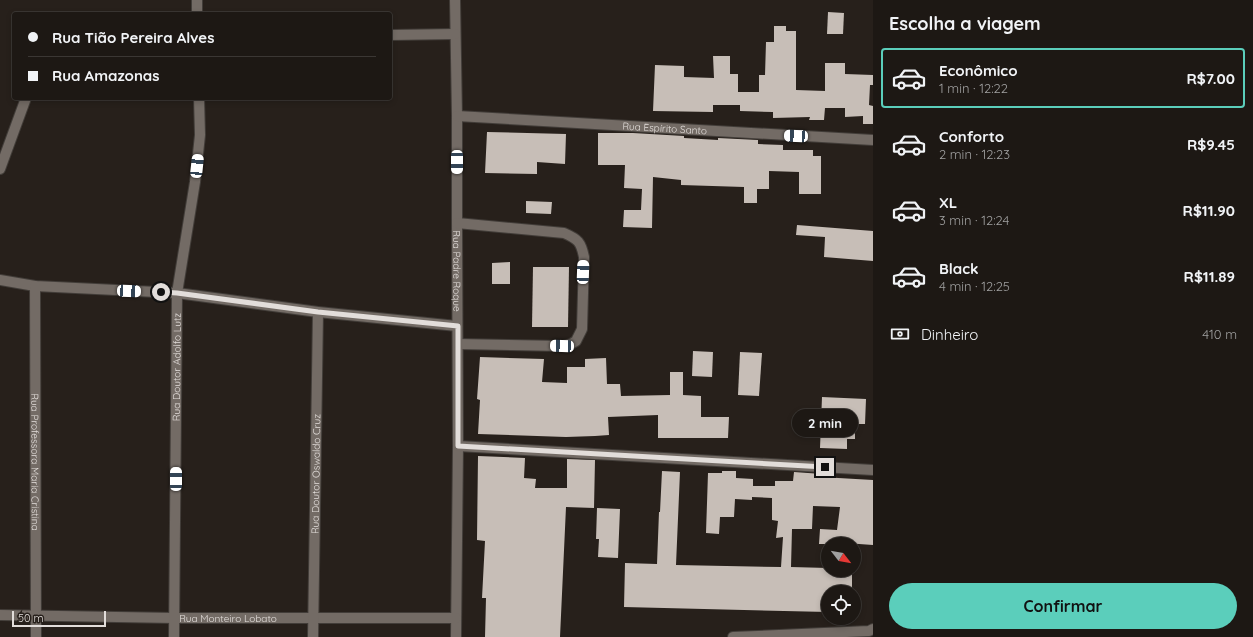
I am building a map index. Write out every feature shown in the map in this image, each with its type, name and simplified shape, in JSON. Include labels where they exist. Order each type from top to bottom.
[{"type":"street","points":[[197,0],[198,12]]},
{"type":"street","name":"Rua Padre Roque","points":[[455,0],[458,326],[456,637]]},
{"type":"street","points":[[392,35],[455,34]]},
{"type":"street","points":[[0,169],[25,100]]},
{"type":"street","name":"Rua Doutor Adolfo Lutz","points":[[174,637],[177,293],[195,182],[200,135],[199,100]]},
{"type":"street","name":"Rua Espírito Santo","points":[[457,116],[873,140]]},
{"type":"street","points":[[457,223],[564,233],[579,241],[584,257],[582,329],[576,341],[562,346],[458,344]]},
{"type":"street","points":[[0,280],[34,286],[177,293],[318,312],[458,326]]},
{"type":"street","name":"Rua Professora Maria Cristina","points":[[34,286],[36,637]]},
{"type":"street","name":"Rua Doutor Oswaldo Cruz","points":[[314,637],[313,619],[318,312]]},
{"type":"street","points":[[458,446],[873,470]]},
{"type":"street","name":"Rua Monteiro Lobato","points":[[0,615],[313,619],[456,618]]},
{"type":"street","points":[[733,637],[869,631],[873,629]]},
{"type":"building","points":[[828,12],[844,13],[843,34],[827,34]]},
{"type":"building","points":[[774,26],[786,26],[786,31],[796,31],[796,90],[825,91],[825,63],[845,63],[845,74],[873,75],[873,85],[870,85],[869,105],[873,106],[873,124],[863,124],[863,116],[845,117],[845,108],[825,108],[824,120],[809,120],[810,117],[773,118],[773,112],[740,111],[740,105],[713,105],[713,112],[653,111],[655,65],[684,66],[684,77],[714,78],[713,56],[730,56],[730,74],[738,74],[738,92],[759,92],[759,75],[765,75],[766,42],[774,42]]},
{"type":"building","points":[[487,132],[566,134],[565,164],[537,162],[537,174],[485,173]]},
{"type":"building","points":[[598,133],[633,133],[718,140],[718,138],[758,140],[758,144],[783,145],[783,150],[813,150],[813,156],[821,156],[821,194],[799,194],[799,172],[769,171],[769,189],[757,189],[757,203],[744,203],[744,187],[681,185],[681,180],[653,177],[652,228],[623,227],[624,210],[641,210],[642,189],[624,188],[625,165],[598,165]]},
{"type":"building","points":[[526,201],[552,202],[551,214],[526,213]]},
{"type":"building","points":[[797,225],[873,231],[873,261],[824,257],[825,237],[796,235]]},
{"type":"building","points":[[510,262],[510,284],[492,284],[492,263]]},
{"type":"building","points":[[533,267],[569,267],[568,327],[532,327]]},
{"type":"building","points":[[693,351],[713,352],[712,377],[692,376]]},
{"type":"building","points":[[740,352],[762,353],[759,396],[738,395]]},
{"type":"building","points":[[480,357],[544,359],[542,382],[567,383],[567,367],[585,367],[585,359],[606,358],[607,384],[620,384],[621,396],[670,395],[670,372],[683,372],[683,395],[701,396],[701,417],[729,417],[728,438],[658,438],[658,415],[608,417],[609,435],[566,437],[478,434],[480,400],[477,399]]},
{"type":"building","points":[[822,397],[866,399],[865,424],[855,424],[855,439],[847,439],[847,449],[820,448]]},
{"type":"building","points":[[478,456],[525,458],[524,478],[536,479],[535,488],[567,488],[567,459],[595,460],[594,508],[566,507],[560,637],[485,637],[486,598],[482,598],[485,541],[477,540]]},
{"type":"building","points":[[662,471],[680,472],[676,565],[781,567],[783,537],[776,538],[778,521],[772,520],[772,498],[752,497],[752,500],[735,499],[734,517],[720,517],[719,534],[706,533],[708,473],[736,471],[736,478],[753,479],[753,486],[775,486],[775,481],[793,481],[794,472],[822,474],[821,477],[873,480],[873,545],[861,544],[861,537],[821,537],[821,544],[819,544],[820,529],[837,530],[840,507],[813,506],[812,529],[792,529],[791,567],[821,568],[821,577],[852,577],[852,585],[821,585],[821,612],[624,607],[625,563],[657,564]]},
{"type":"building","points":[[597,508],[620,509],[618,558],[598,557],[599,539],[596,539]]},
{"type":"route","points":[[161,292],[318,312],[458,326],[458,446],[825,467]]}]
